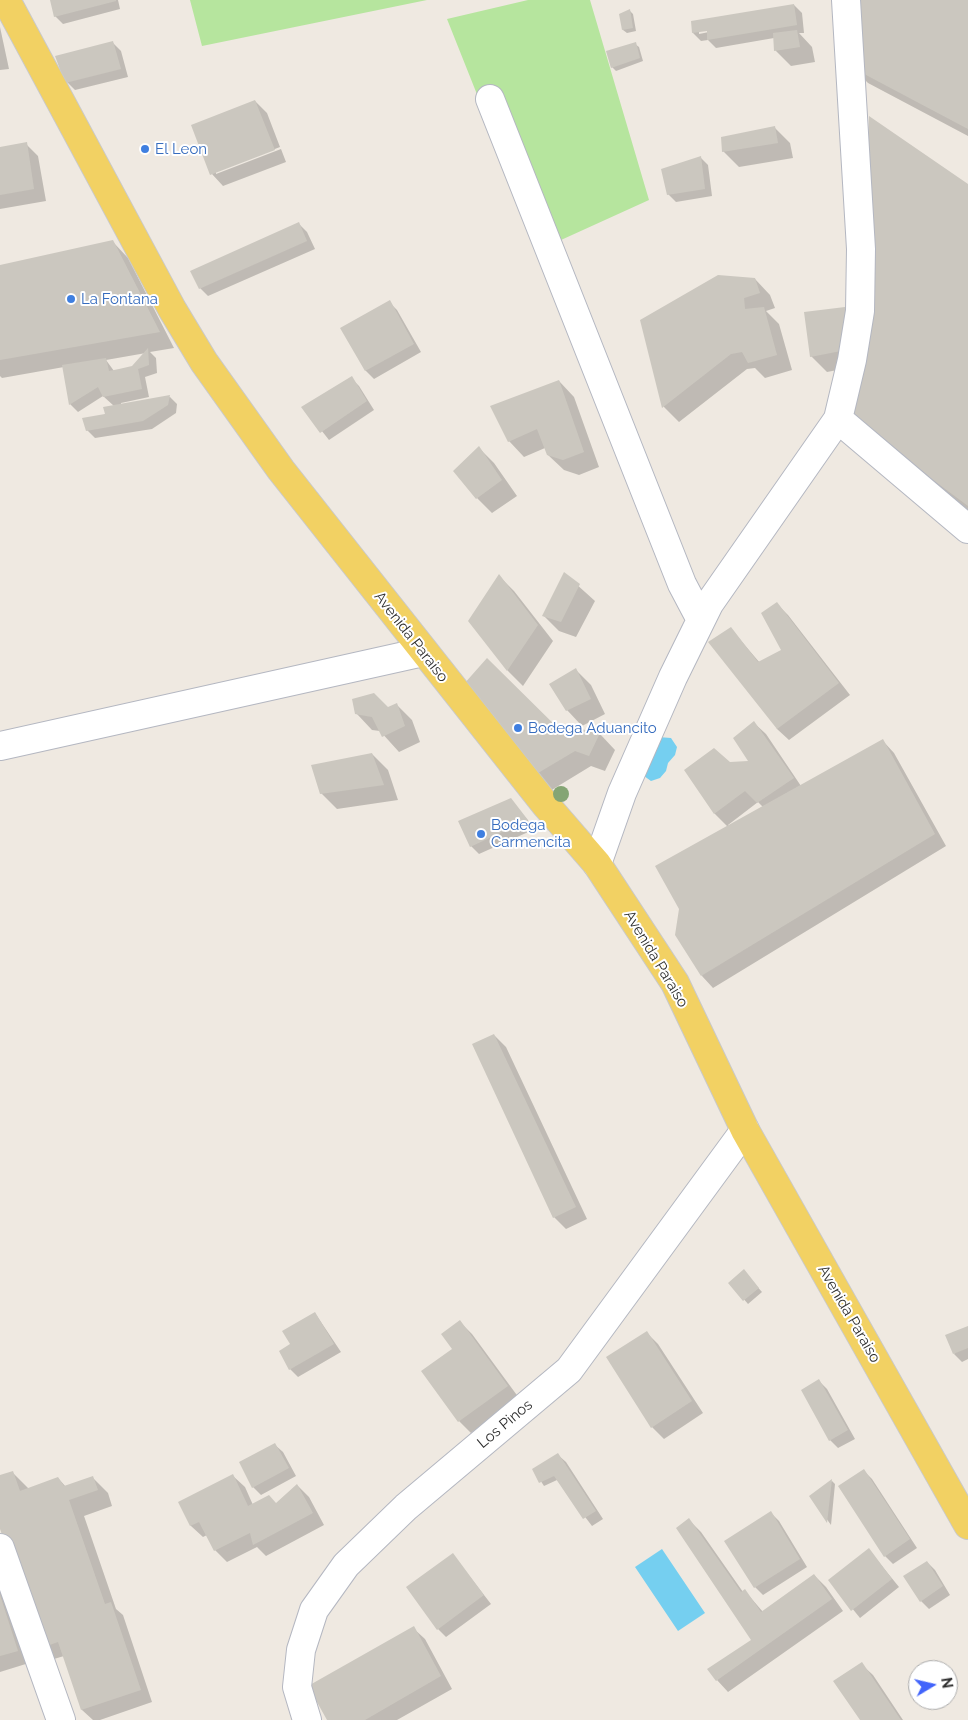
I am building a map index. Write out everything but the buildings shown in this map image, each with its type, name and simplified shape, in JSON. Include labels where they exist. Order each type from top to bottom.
[{"type":"main road","name":"Avenida Paraiso","points":[[4,2],[172,309],[204,362],[281,470],[423,652],[545,804],[597,864],[675,983],[745,1130],[968,1524]]},
{"type":"street","points":[[597,864],[622,793],[672,677],[709,604],[838,419],[852,360],[860,311],[861,249],[846,0]]},
{"type":"street","points":[[490,99],[682,584],[701,620]]},
{"type":"street","points":[[838,419],[968,530]]},
{"type":"street","points":[[0,746],[423,652]]},
{"type":"street","name":"Los Pinos","points":[[306,1720],[297,1687],[301,1650],[314,1610],[346,1565],[406,1507],[569,1370],[745,1130]]},
{"type":"street","points":[[0,1548],[61,1720]]},
{"type":"green space","points":[[190,0],[427,0],[202,46]]},
{"type":"green space","points":[[528,0],[590,0],[649,200],[539,250],[447,19]]},
{"type":"water","points":[[658,737],[671,738],[677,747],[675,755],[668,763],[666,771],[660,778],[651,781],[644,776]]},
{"type":"water","points":[[662,1549],[705,1613],[678,1631],[635,1567]]},
{"type":"place","name":"El Leon","points":[[145,149]]},
{"type":"place","name":"La Fontana","points":[[71,299]]},
{"type":"place","name":"Bodega Aduancito","points":[[518,728]]},
{"type":"place","name":"Bodega Carmencita","points":[[481,834]]}]
